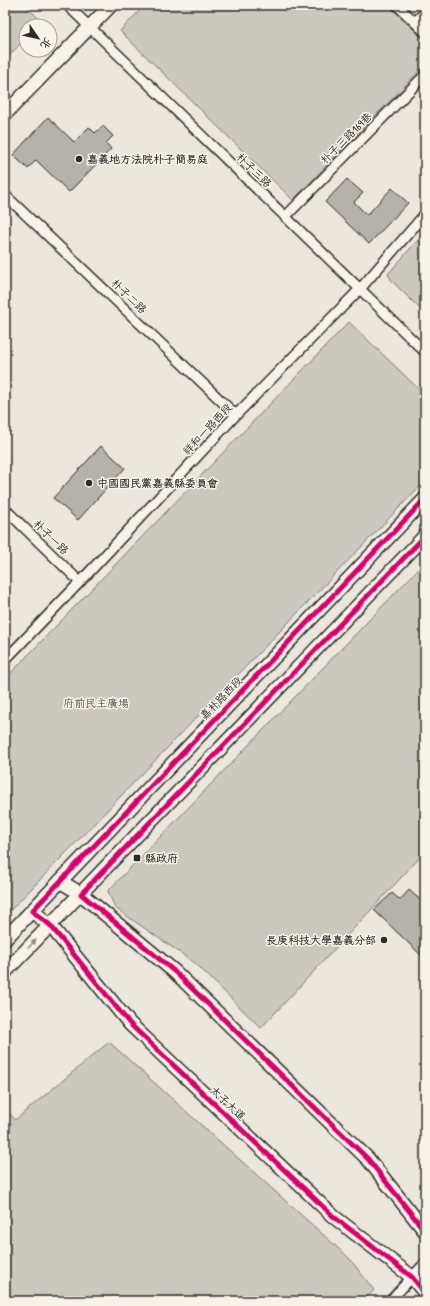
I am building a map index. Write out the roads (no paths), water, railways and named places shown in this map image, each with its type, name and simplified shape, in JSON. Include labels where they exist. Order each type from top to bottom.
[{"type":"street","name":"朴子三路","points":[[67,5],[425,352]]},
{"type":"street","points":[[5,114],[111,5]]},
{"type":"street","points":[[397,5],[425,32]]},
{"type":"street","points":[[415,22],[425,12]]},
{"type":"street","name":"朴子三路169巷","points":[[285,217],[425,75]]},
{"type":"street","name":"朴子二路","points":[[5,195],[236,415]]},
{"type":"street","name":"祥和一路西段","points":[[5,660],[236,415],[360,289],[425,214]]},
{"type":"street","name":"嘉朴路西段","points":[[5,939],[425,499]]},
{"type":"street","name":"朴子一路","points":[[5,510],[80,582]]},
{"type":"street","points":[[5,972],[425,536]]},
{"type":"street","points":[[60,881],[81,894],[175,972],[368,1159],[425,1231]]},
{"type":"street","name":"太子大道","points":[[32,910],[50,925],[130,1024],[334,1217],[412,1277],[425,1293]]},
{"type":"street","points":[[390,1301],[425,1263]]},
{"type":"place","name":"嘉義地方法院朴子簡易庭","points":[[79,159]]},
{"type":"place","name":"中國國民黨嘉義縣委員會","points":[[89,483]]},
{"type":"place","name":"縣政府","points":[[137,858]]},
{"type":"place","name":"長庚科技大學嘉義分部","points":[[384,940]]},
{"type":"park label","name":"府前民主廣場","points":[[96,703]]}]
